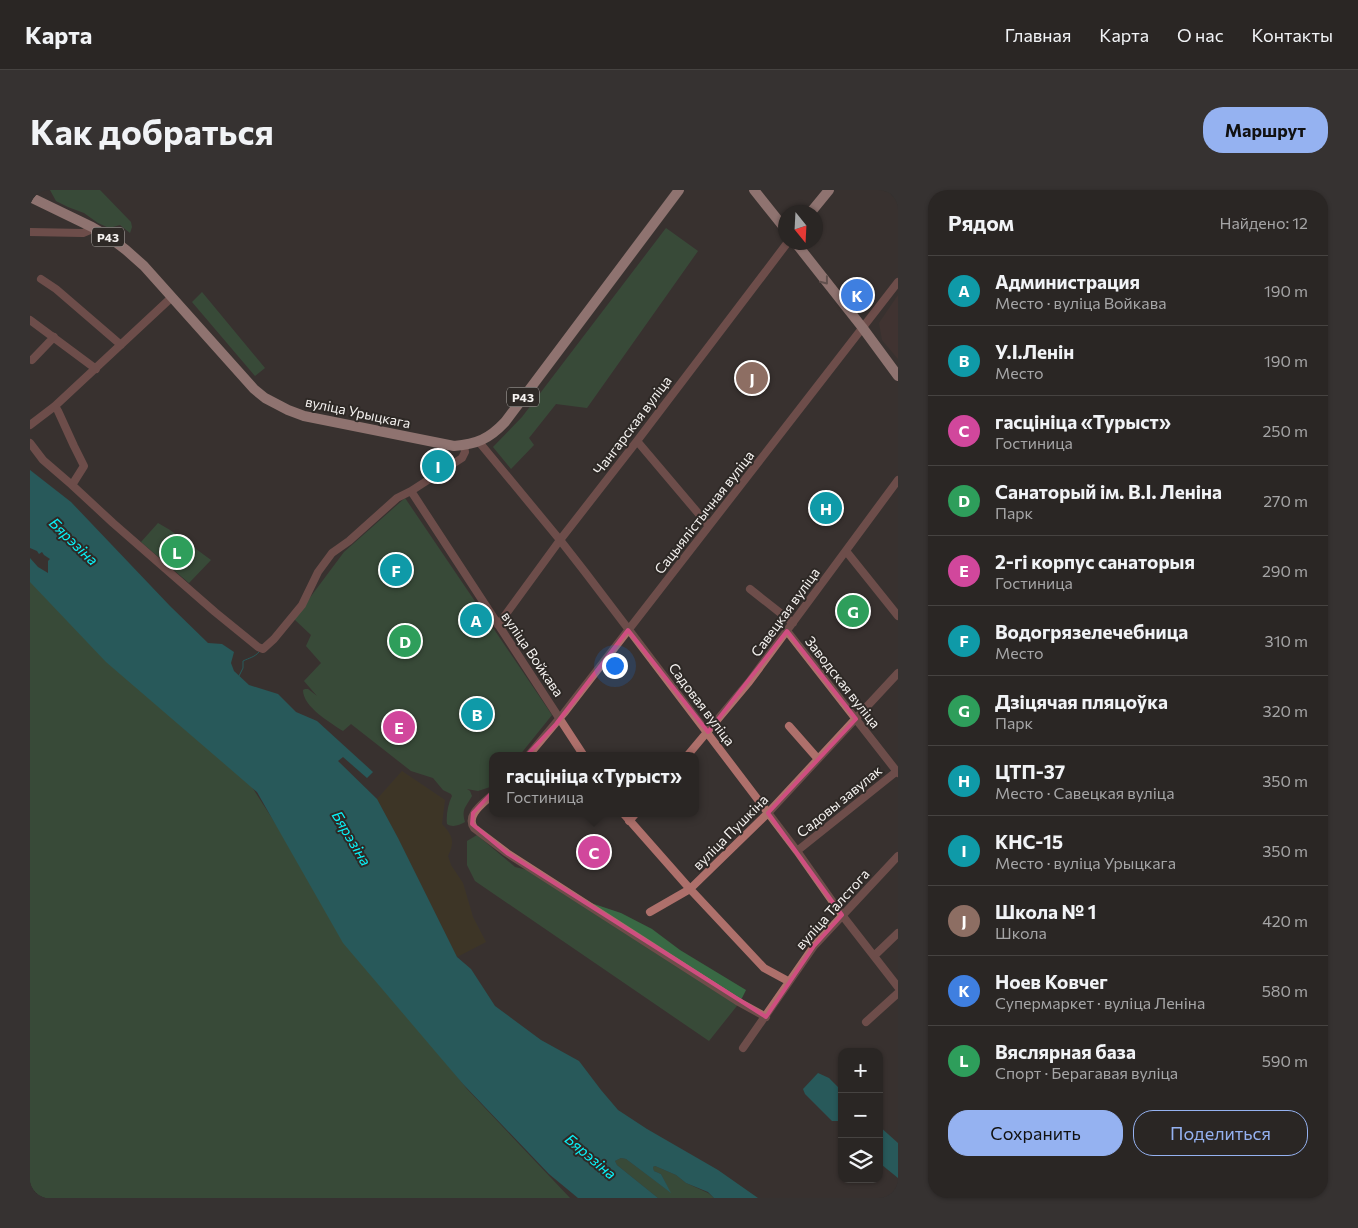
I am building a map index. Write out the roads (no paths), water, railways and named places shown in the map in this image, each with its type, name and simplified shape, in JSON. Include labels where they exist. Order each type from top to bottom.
[{"type":"main road","name":"вуліца Урыцкага","points":[[172,297],[264,398],[288,410],[304,416],[454,446],[479,442],[496,432],[505,422],[680,190]]},
{"type":"main road","points":[[754,190],[778,220]]},
{"type":"main road","points":[[817,205],[829,190]]},
{"type":"main road","name":"Р43","points":[[30,197],[109,237],[144,266],[172,297]]},
{"type":"main road","points":[[801,250],[898,376]]},
{"type":"street","points":[[30,232],[83,234],[92,227]]},
{"type":"street","name":"Чангарская вуліца","points":[[498,625],[560,540],[782,250]]},
{"type":"street","points":[[41,279],[56,289],[121,345]]},
{"type":"street","name":"Сацыялістычная вуліца","points":[[531,752],[560,718],[898,282]]},
{"type":"street","points":[[30,425],[55,406],[172,297]]},
{"type":"street","points":[[30,320],[96,369]]},
{"type":"street","points":[[32,360],[54,337]]},
{"type":"street","points":[[55,406],[84,466],[72,485]]},
{"type":"street","points":[[637,441],[708,526]]},
{"type":"street","name":"Садовая вуліца","points":[[479,442],[560,540],[708,732],[797,851],[842,915],[898,987]]},
{"type":"street","points":[[30,443],[43,460],[113,523],[215,612],[263,649],[274,639],[302,605],[318,572],[332,553],[397,498],[410,492],[462,458],[465,452],[464,445]]},
{"type":"street","name":"Савецкая вуліца","points":[[690,752],[749,682],[898,480]]},
{"type":"street","name":"вуліца Войкава","points":[[410,492],[581,752]]},
{"type":"street","points":[[846,551],[898,616]]},
{"type":"street","points":[[750,589],[793,623]]},
{"type":"street","name":"Заводская вуліца","points":[[787,631],[897,772]]},
{"type":"street","name":"вуліца Пушкіна","points":[[650,912],[690,889],[768,812],[856,720],[898,672]]},
{"type":"street","points":[[789,726],[818,759]]},
{"type":"street","name":"Садовы завулак","points":[[797,851],[897,772]]},
{"type":"street","points":[[489,798],[473,813],[471,818],[474,828],[507,853],[766,1017]]},
{"type":"street","points":[[626,817],[764,968],[788,981]]},
{"type":"street","points":[[629,821],[632,817]]},
{"type":"street","name":"вуліца Талстога","points":[[743,1048],[814,946],[898,856]]},
{"type":"street","points":[[874,956],[898,933]]},
{"type":"street","points":[[866,1022],[898,992]]},
{"type":"water","name":"Бярэзіна","points":[[30,470],[71,502],[208,643],[222,644],[234,652],[231,663],[234,671],[249,685],[278,694],[296,712],[317,721],[373,772],[367,778],[343,757],[338,761],[377,799],[457,957],[471,969],[495,1006],[541,1040],[579,1061],[618,1110],[718,1170],[758,1198],[714,1198],[708,1192],[686,1183],[676,1175],[655,1166],[653,1167],[654,1171],[661,1174],[671,1193],[626,1159],[621,1158],[615,1161],[617,1165],[658,1198],[578,1198],[549,1174],[463,1084],[343,943],[257,792],[106,662],[30,582],[30,558],[38,567],[48,573],[48,561],[50,559],[42,552],[39,554],[30,548]]},
{"type":"water","points":[[818,1073],[829,1078],[838,1087],[838,1121],[832,1121],[805,1094],[803,1089]]},
{"type":"water","points":[[883,1130],[898,1143],[898,1178],[883,1166]]},
{"type":"waterway","points":[[239,676],[243,668],[243,661],[259,652]]},
{"type":"place","name":"Ноев Ковчег","points":[[857,295]]},
{"type":"place","name":"Школа № 1","points":[[752,378]]},
{"type":"place","name":"КНС-15","points":[[438,466]]},
{"type":"place","name":"ЦТП-37","points":[[826,508]]},
{"type":"place","name":"Вяслярная база","points":[[177,552]]},
{"type":"place","name":"Водогрязелечебница","points":[[396,570]]},
{"type":"place","name":"Дзіцячая пляцоўка","points":[[853,611]]},
{"type":"place","name":"Администрация","points":[[476,620]]},
{"type":"place","name":"Санаторый ім. В.І. Леніна","points":[[405,641]]},
{"type":"place","name":"У.І.Ленін","points":[[477,714]]},
{"type":"place","name":"2-гі корпус санаторыя","points":[[399,727]]},
{"type":"place","name":"гасцініца «Турыст»","points":[[594,852]]}]
